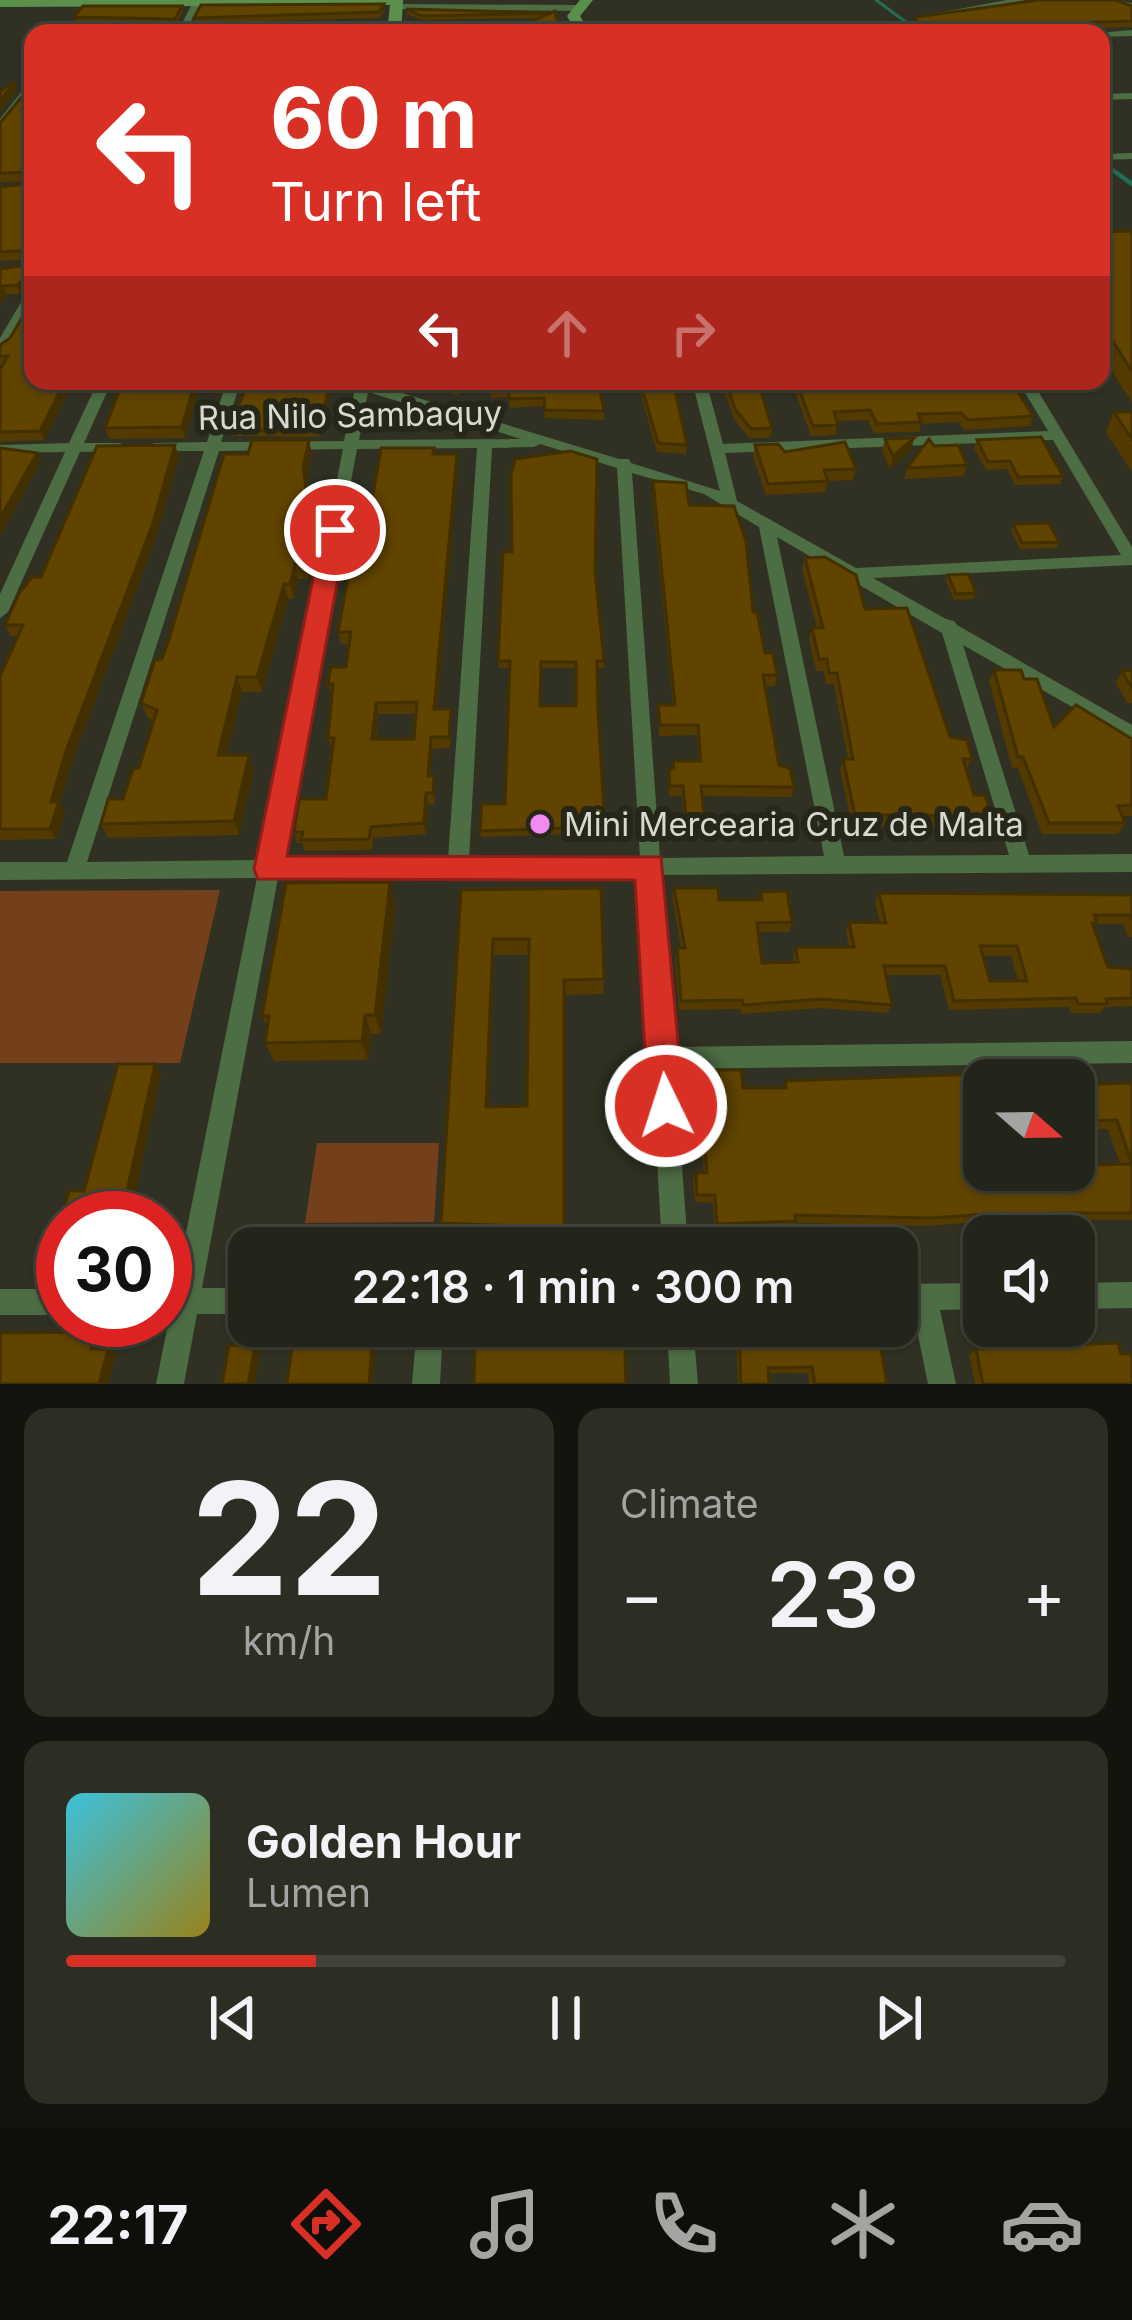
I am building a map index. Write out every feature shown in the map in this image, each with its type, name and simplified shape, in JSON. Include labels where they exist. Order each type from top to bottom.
[{"type":"street","points":[[931,15],[1022,0]]},
{"type":"street","points":[[1118,0],[1132,6]]},
{"type":"street","points":[[0,3],[583,4]]},
{"type":"street","points":[[0,126],[24,88]]},
{"type":"street","points":[[0,349],[24,308]]},
{"type":"street","points":[[0,612],[101,390]]},
{"type":"street","points":[[74,871],[231,390]]},
{"type":"street","points":[[192,1223],[269,869],[352,445],[357,390]]},
{"type":"street","points":[[385,390],[624,462],[730,500],[1132,734]]},
{"type":"street","points":[[701,390],[730,500]]},
{"type":"street","points":[[857,573],[1132,560],[1030,390]]},
{"type":"street","points":[[717,448],[1057,435]]},
{"type":"street","name":"Rua Nilo Sambaquy","points":[[0,449],[557,442]]},
{"type":"street","points":[[458,868],[485,443]]},
{"type":"street","points":[[624,462],[674,1227]]},
{"type":"street","points":[[766,522],[836,866]]},
{"type":"street","points":[[948,625],[1022,864]]},
{"type":"street","points":[[0,871],[1132,863]]},
{"type":"street","points":[[662,1058],[1132,1052]]},
{"type":"street","points":[[1095,1296],[1132,1295]]},
{"type":"street","points":[[918,1297],[963,1296]]},
{"type":"street","points":[[192,1301],[228,1301]]},
{"type":"street","points":[[0,1302],[36,1302]]},
{"type":"street","points":[[918,1319],[942,1384]]},
{"type":"street","points":[[170,1384],[172,1347]]},
{"type":"street","points":[[426,1384],[429,1347]]},
{"type":"street","points":[[681,1347],[684,1384]]},
{"type":"shaded area","points":[[220,890],[180,1063],[0,1063],[0,891]]},
{"type":"shaded area","points":[[317,1143],[439,1143],[434,1222],[305,1223]]},
{"type":"building","points":[[1039,0],[1115,0],[1132,6],[1132,21],[916,24],[916,17]]},
{"type":"building","points":[[384,4],[379,12],[194,18],[201,5]]},
{"type":"building","points":[[83,6],[182,6],[175,19],[74,17]]},
{"type":"building","points":[[406,9],[555,13],[422,16]]},
{"type":"building","points":[[555,11],[558,24],[526,24]]},
{"type":"building","points":[[24,94],[24,172],[0,173],[0,123]]},
{"type":"building","points":[[24,184],[24,250],[0,252],[0,187]]},
{"type":"building","points":[[1132,231],[1132,371],[1110,337],[1110,232]]},
{"type":"building","points":[[24,265],[24,280],[0,290],[0,269]]},
{"type":"building","points":[[24,314],[24,390],[60,390],[40,431],[0,432],[0,370],[8,356],[0,356],[0,345]]},
{"type":"building","points":[[120,390],[192,390],[182,427],[105,428]]},
{"type":"building","points":[[245,390],[329,390],[318,431],[230,430]]},
{"type":"building","points":[[509,390],[600,390],[604,411],[545,410],[544,398],[509,399]]},
{"type":"building","points":[[643,390],[675,390],[687,445],[658,443]]},
{"type":"building","points":[[729,390],[761,390],[772,428],[751,429],[735,409]]},
{"type":"building","points":[[799,390],[1017,390],[1033,416],[968,420],[961,413],[918,414],[921,422],[877,424],[870,410],[834,412],[838,425],[813,426]]},
{"type":"building","points":[[1114,412],[1132,412],[1132,439]]},
{"type":"building","points":[[1041,437],[1063,476],[1018,477],[1010,461],[988,462],[977,440]]},
{"type":"building","points":[[914,438],[893,456],[885,439]]},
{"type":"building","points":[[929,439],[934,446],[958,445],[967,465],[907,468]]},
{"type":"building","points":[[252,440],[309,440],[303,467],[306,488],[293,544],[310,544],[305,564],[295,564],[290,584],[284,584],[257,677],[237,677],[218,755],[249,755],[234,821],[101,824],[108,799],[123,799],[133,769],[139,768],[157,710],[141,703],[155,660],[162,659],[170,636],[224,454],[248,454]]},
{"type":"building","points":[[845,442],[856,469],[824,470],[828,481],[768,484],[755,445],[778,444],[785,452]]},
{"type":"building","points":[[175,445],[152,526],[66,751],[51,802],[59,802],[50,829],[0,829],[0,676],[23,625],[5,625],[20,592],[32,577],[41,577],[97,446]]},
{"type":"building","points":[[0,448],[37,453],[0,518]]},
{"type":"building","points":[[381,448],[434,448],[433,454],[457,454],[434,709],[451,709],[449,737],[431,737],[428,776],[434,776],[433,793],[426,793],[424,823],[371,827],[369,839],[301,840],[303,832],[294,832],[299,799],[326,799],[334,738],[328,738],[333,684],[328,684],[331,667],[346,667],[351,632],[338,632],[350,567],[361,567]],"holes":[[[417,702],[414,739],[372,739],[376,703]]]},
{"type":"building","points":[[570,451],[597,459],[595,572],[604,661],[597,661],[598,712],[605,827],[480,831],[482,804],[505,804],[510,661],[498,661],[503,552],[512,552],[515,459]],"holes":[[[541,662],[576,662],[576,706],[540,706]]]},
{"type":"building","points":[[653,481],[686,483],[689,505],[734,506],[746,541],[753,612],[757,612],[765,653],[773,653],[777,675],[763,675],[779,765],[790,768],[794,787],[701,786],[704,815],[686,815],[683,786],[670,786],[673,761],[701,761],[698,725],[660,725],[658,705],[675,705]]},
{"type":"building","points":[[1049,523],[1059,542],[1022,543],[1013,524]]},
{"type":"building","points":[[825,557],[856,575],[865,609],[907,608],[950,737],[967,740],[972,759],[963,759],[974,795],[985,795],[994,825],[957,826],[956,819],[928,815],[855,815],[843,759],[853,759],[837,673],[829,673],[827,659],[819,659],[812,628],[823,628],[805,558]]},
{"type":"building","points":[[968,574],[976,593],[956,594],[948,575]]},
{"type":"building","points":[[994,670],[1021,670],[1024,679],[1037,679],[1054,727],[1076,705],[1132,739],[1132,805],[1118,806],[1125,823],[1049,823],[1023,757],[1018,757]]},
{"type":"building","points":[[390,882],[375,1015],[365,1015],[362,1041],[265,1043],[269,1016],[262,1016],[286,883]]},
{"type":"building","points":[[601,888],[604,979],[564,980],[564,1227],[441,1223],[461,890]],"holes":[[[493,939],[529,939],[527,1106],[486,1107]]]},
{"type":"building","points":[[674,888],[718,888],[719,900],[762,900],[760,892],[787,891],[792,922],[757,923],[762,963],[798,962],[796,947],[854,947],[849,922],[886,923],[879,893],[1132,895],[1132,919],[1130,915],[1094,915],[1097,923],[1092,923],[1108,967],[1132,969],[1132,998],[1106,999],[1107,1004],[1078,1004],[1076,998],[954,1001],[945,966],[884,966],[892,1005],[823,999],[743,1005],[742,1000],[681,1001],[677,948],[685,948]],"holes":[[[980,946],[1017,946],[1027,981],[990,981]]]},
{"type":"building","points":[[118,1064],[155,1064],[127,1191],[84,1191]]},
{"type":"building","points":[[718,1070],[741,1070],[743,1088],[786,1088],[785,1081],[963,1075],[963,1191],[1095,1191],[1095,1165],[1132,1164],[1132,1213],[930,1218],[795,1215],[796,1221],[717,1224],[715,1195],[697,1195],[696,1173],[707,1173],[701,1107],[693,1107],[691,1085],[720,1084]]},
{"type":"building","points":[[1132,1083],[1132,1164],[1117,1120],[1095,1121],[1095,1084]]},
{"type":"building","points":[[0,1333],[36,1333],[36,1347],[108,1349],[99,1384],[0,1384]]},
{"type":"building","points":[[1118,1343],[1121,1354],[1132,1354],[1132,1384],[983,1384],[976,1349],[1095,1347]]},
{"type":"building","points":[[229,1347],[255,1347],[248,1384],[222,1384]]},
{"type":"building","points":[[292,1347],[372,1347],[369,1384],[287,1384]]},
{"type":"building","points":[[475,1347],[625,1347],[626,1384],[474,1384]]},
{"type":"building","points":[[740,1347],[881,1347],[887,1384],[815,1384],[812,1367],[768,1368],[769,1384],[741,1384]]},
{"type":"waterway","points":[[876,0],[909,24]]},
{"type":"waterway","points":[[1110,168],[1132,184]]},
{"type":"place","name":"Mini Mercearia Cruz de Malta","points":[[540,824]]},
{"type":"route","points":[[335,530],[269,869],[650,867],[666,1106]]}]
